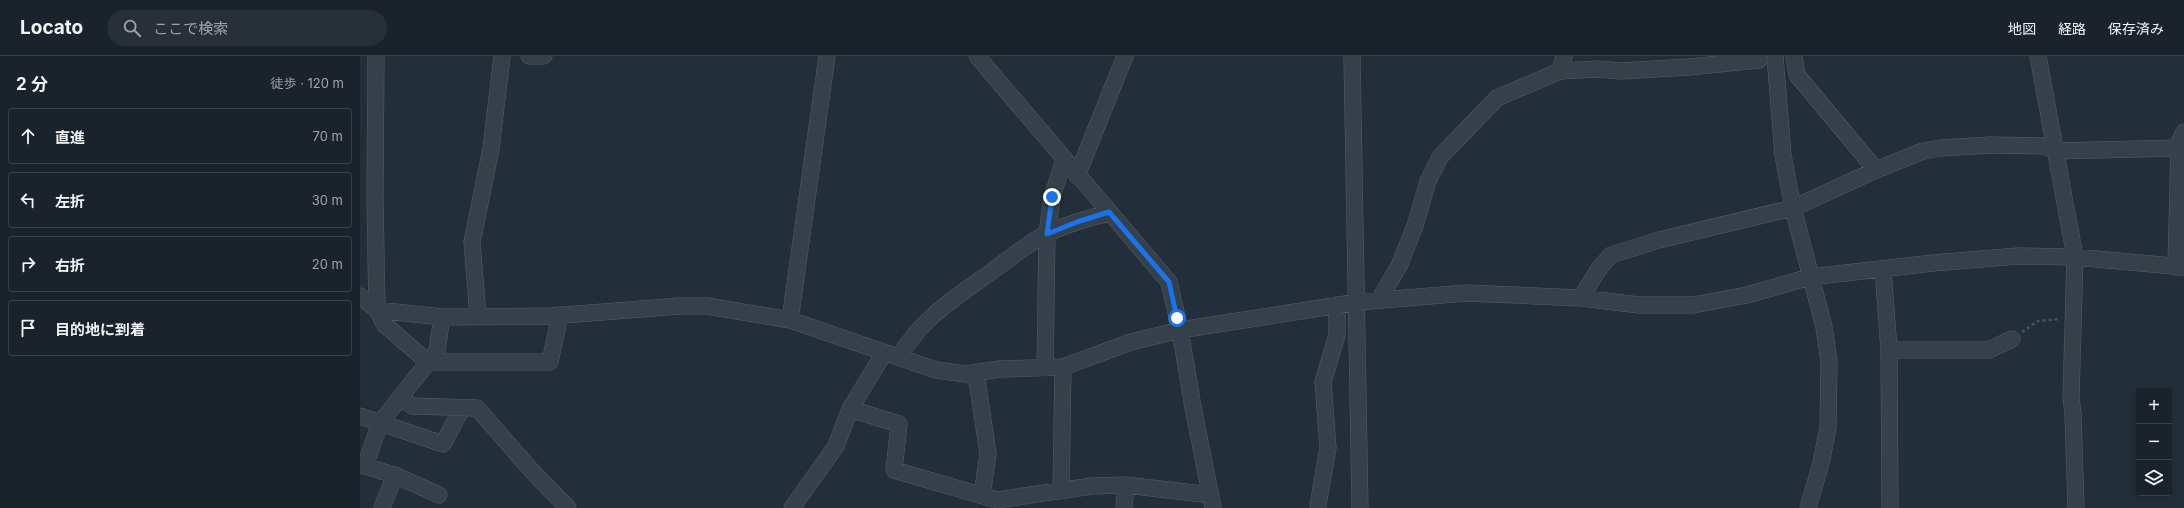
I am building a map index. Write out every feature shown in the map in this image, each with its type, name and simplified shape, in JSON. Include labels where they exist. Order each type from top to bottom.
[{"type":"street","points":[[376,56],[375,199],[377,310]]},
{"type":"street","points":[[478,316],[472,242],[491,149],[502,56]]},
{"type":"street","points":[[529,56],[544,56]]},
{"type":"street","points":[[790,320],[827,56]]},
{"type":"street","points":[[850,409],[899,424],[894,470],[991,501],[1092,486],[1126,485],[1212,502],[1193,407],[1180,330],[1169,282],[1077,176],[977,56]]},
{"type":"street","points":[[1077,176],[1125,56]]},
{"type":"street","points":[[1352,56],[1358,302],[1360,508]]},
{"type":"street","points":[[1560,71],[1564,56]]},
{"type":"street","points":[[2038,56],[2075,257],[2072,318],[2071,397],[2073,414],[2076,508]]},
{"type":"street","points":[[1379,300],[1399,266],[1415,226],[1428,181],[1440,157],[1497,98],[1560,71],[1598,68],[1620,71],[1689,67],[1759,58],[1794,59],[1798,76],[1876,170]]},
{"type":"street","points":[[1776,59],[1783,155],[1793,208],[1824,327],[1829,362],[1827,435],[1821,463],[1808,508]]},
{"type":"street","points":[[377,310],[442,317],[560,315],[680,306],[707,306],[790,320],[936,370],[966,374],[1000,369],[1063,367],[1131,342],[1180,330],[1337,305],[1379,300],[1466,293],[1581,298],[1639,305],[1693,305],[1747,294],[1810,277],[1883,270],[1932,263],[2018,256],[2075,257],[2180,267],[2181,184],[2179,148],[2184,132]]},
{"type":"street","points":[[1581,298],[1598,270],[1611,255],[1659,240],[1793,208],[1876,170],[1923,151],[1940,148],[1999,145],[2045,146],[2055,151],[2179,148]]},
{"type":"street","points":[[1045,368],[1047,234],[1052,197],[1064,160]]},
{"type":"street","points":[[792,508],[836,446],[850,409],[892,355],[938,310],[1047,234],[1077,222],[1109,212]]},
{"type":"street","points":[[1883,270],[1889,350],[1890,508]]},
{"type":"street","points":[[360,296],[377,310],[385,325],[428,362],[550,362],[560,315]]},
{"type":"street","points":[[1321,507],[1328,448],[1323,382],[1337,335],[1337,305]]},
{"type":"street","points":[[439,495],[395,475],[363,465],[380,423],[437,351],[442,317]]},
{"type":"street","points":[[1889,350],[1989,350],[2012,339]]},
{"type":"street","points":[[1062,491],[1063,367]]},
{"type":"street","points":[[976,373],[988,454],[991,501]]},
{"type":"street","points":[[400,398],[412,406],[477,408],[531,470],[568,508]]},
{"type":"street","points":[[360,416],[443,444],[462,408]]},
{"type":"street","points":[[382,508],[395,475]]},
{"type":"street","points":[[1124,508],[1126,485]]},
{"type":"path","points":[[2012,339],[2038,321],[2072,318]]},
{"type":"route","points":[[1052,197],[1047,234],[1077,222],[1109,212],[1169,282],[1177,318]]}]
